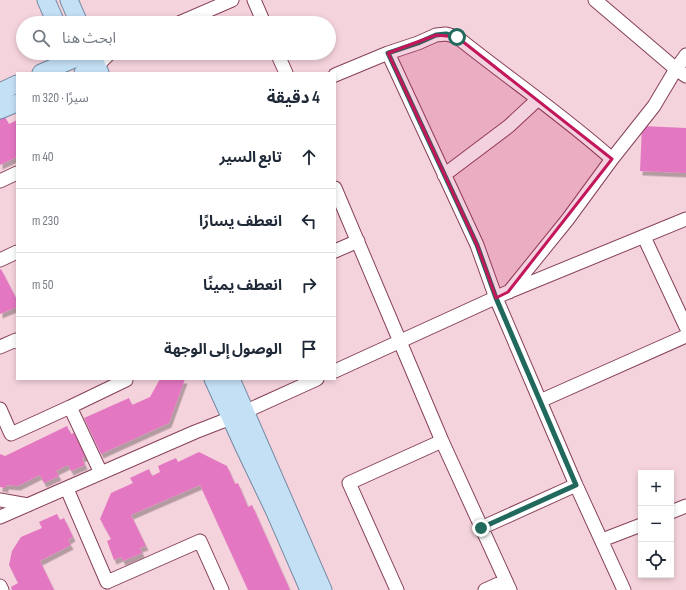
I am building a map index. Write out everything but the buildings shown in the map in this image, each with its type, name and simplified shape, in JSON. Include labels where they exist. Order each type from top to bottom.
[{"type":"main road","points":[[46,0],[53,16]]},
{"type":"main road","points":[[69,0],[75,16]]},
{"type":"main road","points":[[43,72],[73,62],[98,60]]},
{"type":"main road","points":[[0,92],[16,84]]},
{"type":"main road","points":[[0,110],[16,103]]},
{"type":"main road","points":[[214,380],[238,414],[323,590]]},
{"type":"main road","points":[[231,380],[244,447],[275,512],[309,590]]},
{"type":"street","points":[[195,16],[232,0]]},
{"type":"street","points":[[254,0],[261,16]]},
{"type":"street","points":[[603,2],[681,73]]},
{"type":"street","points":[[336,75],[436,35],[446,34],[457,37],[538,99],[612,159]]},
{"type":"street","points":[[388,53],[477,245],[496,298],[576,485],[624,590]]},
{"type":"street","points":[[508,292],[568,219],[612,159],[681,73],[686,55]]},
{"type":"street","points":[[280,60],[286,72]]},
{"type":"street","points":[[444,175],[509,126],[538,99]]},
{"type":"street","points":[[0,181],[16,173]]},
{"type":"street","points":[[336,190],[442,441],[508,585],[485,590]]},
{"type":"street","points":[[336,371],[508,292],[686,219]]},
{"type":"street","points":[[644,237],[686,327]]},
{"type":"street","points":[[336,251],[358,241]]},
{"type":"street","points":[[0,260],[16,252]]},
{"type":"street","points":[[540,401],[686,336]]},
{"type":"street","points":[[0,347],[16,340]]},
{"type":"street","points":[[0,409],[11,434],[126,380]]},
{"type":"street","points":[[0,517],[315,380]]},
{"type":"street","points":[[70,407],[101,473]]},
{"type":"street","points":[[397,590],[349,483],[442,441]]},
{"type":"street","points":[[481,528],[576,485]]},
{"type":"street","points":[[66,489],[107,582],[200,541],[222,590]]},
{"type":"street","points":[[0,500],[28,505]]},
{"type":"street","points":[[674,511],[686,506]]},
{"type":"street","points":[[602,540],[638,526]]},
{"type":"street","points":[[0,586],[2,590]]},
{"type":"highlighted area","points":[[436,35],[457,37],[612,159],[508,292],[496,298],[477,245],[388,53]]},
{"type":"route","points":[[457,37],[446,34],[436,35],[388,53],[477,245],[496,298],[576,485],[481,528]]}]
